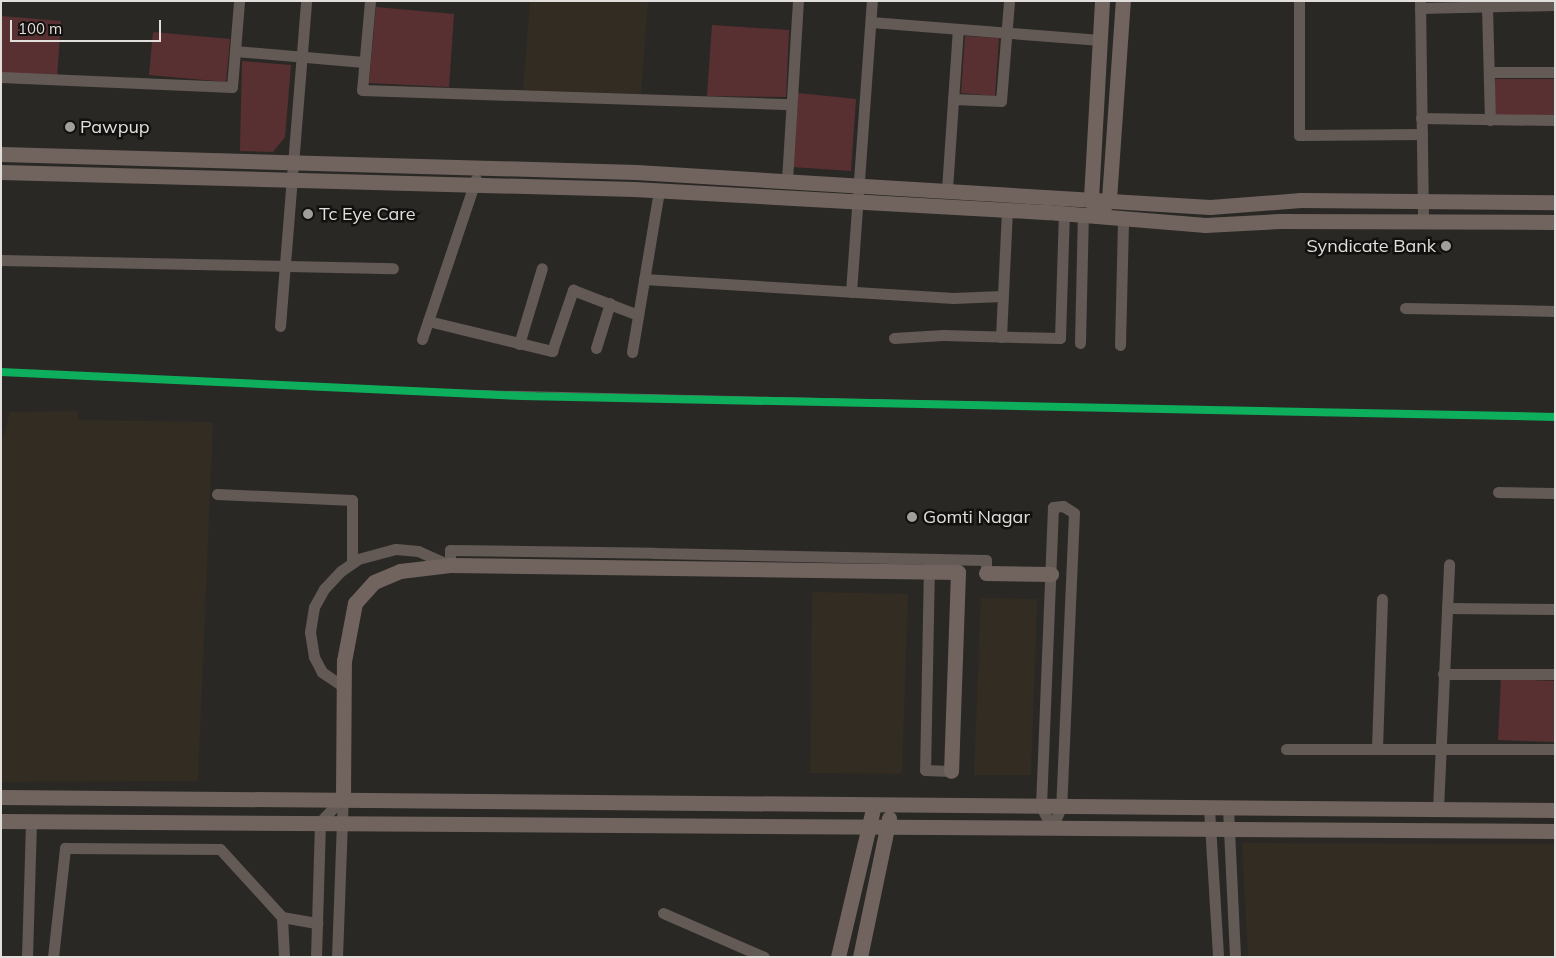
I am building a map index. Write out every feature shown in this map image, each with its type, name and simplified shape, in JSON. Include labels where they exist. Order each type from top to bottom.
[{"type":"street","points":[[1,78],[232,87],[239,1]]},
{"type":"street","points":[[280,326],[306,1]]},
{"type":"street","points":[[370,1],[362,90],[791,104]]},
{"type":"street","points":[[787,180],[798,1]]},
{"type":"street","points":[[851,292],[872,1]]},
{"type":"street","points":[[953,99],[1001,102],[1009,1]]},
{"type":"street","points":[[1080,343],[1090,215],[1102,1]]},
{"type":"street","points":[[1090,215],[1109,199],[1123,1]]},
{"type":"street","points":[[1299,1],[1299,135],[1422,134]]},
{"type":"street","points":[[1423,222],[1420,5],[1487,7],[1555,5]]},
{"type":"street","points":[[1487,7],[1490,120]]},
{"type":"street","points":[[871,22],[1100,40]]},
{"type":"street","points":[[947,189],[958,29]]},
{"type":"street","points":[[235,51],[364,62]]},
{"type":"street","points":[[1489,72],[1555,72]]},
{"type":"street","points":[[1422,118],[1555,120]]},
{"type":"street","points":[[1,154],[476,167],[787,180],[1109,199],[1210,207],[1302,200],[1555,202]]},
{"type":"street","points":[[422,339],[476,184],[476,167]]},
{"type":"street","points":[[1,172],[659,190],[1007,209],[1205,225],[1280,221],[1555,222]]},
{"type":"street","points":[[632,352],[659,190]]},
{"type":"street","points":[[1001,337],[1007,209]]},
{"type":"street","points":[[894,338],[1060,338],[1064,213]]},
{"type":"street","points":[[1120,345],[1123,219]]},
{"type":"street","points":[[1,260],[284,268],[393,268]]},
{"type":"street","points":[[518,344],[542,268]]},
{"type":"street","points":[[644,279],[953,298],[1002,296]]},
{"type":"street","points":[[428,321],[552,351],[573,290],[610,303],[638,316]]},
{"type":"street","points":[[596,348],[610,303]]},
{"type":"street","points":[[1405,308],[1555,311]]},
{"type":"street","points":[[1498,492],[1555,493]]},
{"type":"street","points":[[217,494],[352,500],[352,563]]},
{"type":"street","points":[[1063,506],[1074,513],[1061,806],[1052,828],[1041,806],[1053,507],[1063,506]]},
{"type":"street","points":[[344,687],[322,672],[314,657],[310,632],[314,607],[324,589],[352,563],[396,549],[418,551],[450,565]]},
{"type":"street","points":[[450,565],[450,550],[986,560],[986,574],[1051,574]]},
{"type":"street","points":[[337,957],[343,797],[344,687],[348,633],[356,603],[374,582],[400,572],[450,565],[958,572],[951,771],[925,770],[930,558]]},
{"type":"street","points":[[1438,809],[1449,564]]},
{"type":"street","points":[[1377,749],[1382,599]]},
{"type":"street","points":[[1447,608],[1555,609]]},
{"type":"street","points":[[1443,674],[1555,674]]},
{"type":"street","points":[[1286,749],[1555,749]]},
{"type":"street","points":[[1,797],[343,797],[874,805],[1555,810]]},
{"type":"street","points":[[316,957],[320,822],[343,797]]},
{"type":"street","points":[[838,957],[866,826],[874,805]]},
{"type":"street","points":[[860,957],[892,805]]},
{"type":"street","points":[[1209,808],[1218,957]]},
{"type":"street","points":[[1228,808],[1235,957]]},
{"type":"street","points":[[1,820],[1555,831]]},
{"type":"street","points":[[27,957],[31,821]]},
{"type":"street","points":[[53,957],[65,848],[220,849],[282,917],[317,924]]},
{"type":"street","points":[[663,913],[764,957]]},
{"type":"street","points":[[282,917],[284,957]]},
{"type":"shaded area","points":[[530,1],[648,1],[641,94],[523,90]]},
{"type":"shaded area","points":[[376,7],[454,14],[449,87],[369,83]]},
{"type":"shaded area","points":[[1,16],[61,21],[57,78],[1,73]]},
{"type":"shaded area","points":[[712,25],[789,30],[786,97],[707,96]]},
{"type":"shaded area","points":[[153,32],[230,39],[226,82],[149,75]]},
{"type":"shaded area","points":[[965,36],[999,38],[995,96],[961,93]]},
{"type":"shaded area","points":[[242,61],[291,65],[285,137],[273,152],[240,151]]},
{"type":"shaded area","points":[[1495,79],[1555,79],[1555,115],[1495,115]]},
{"type":"shaded area","points":[[798,93],[856,99],[851,171],[792,167]]},
{"type":"shaded area","points":[[77,411],[78,420],[213,422],[198,781],[1,782],[1,443],[10,412]]},
{"type":"shaded area","points":[[812,592],[908,594],[902,774],[810,773]]},
{"type":"shaded area","points":[[981,598],[1037,599],[1031,775],[974,775]]},
{"type":"shaded area","points":[[1501,679],[1555,681],[1554,742],[1498,740]]},
{"type":"shaded area","points":[[1242,843],[1555,844],[1555,957],[1248,957]]},
{"type":"railway","points":[[428,391],[1555,417]]},
{"type":"transit line","points":[[1,372],[522,396],[1555,417]]},
{"type":"place","name":"Pawpup","points":[[70,127]]},
{"type":"place","name":"Tc Eye Care","points":[[308,214]]},
{"type":"place","name":"Syndicate Bank","points":[[1446,246]]},
{"type":"place","name":"Gomti Nagar","points":[[912,517]]}]
